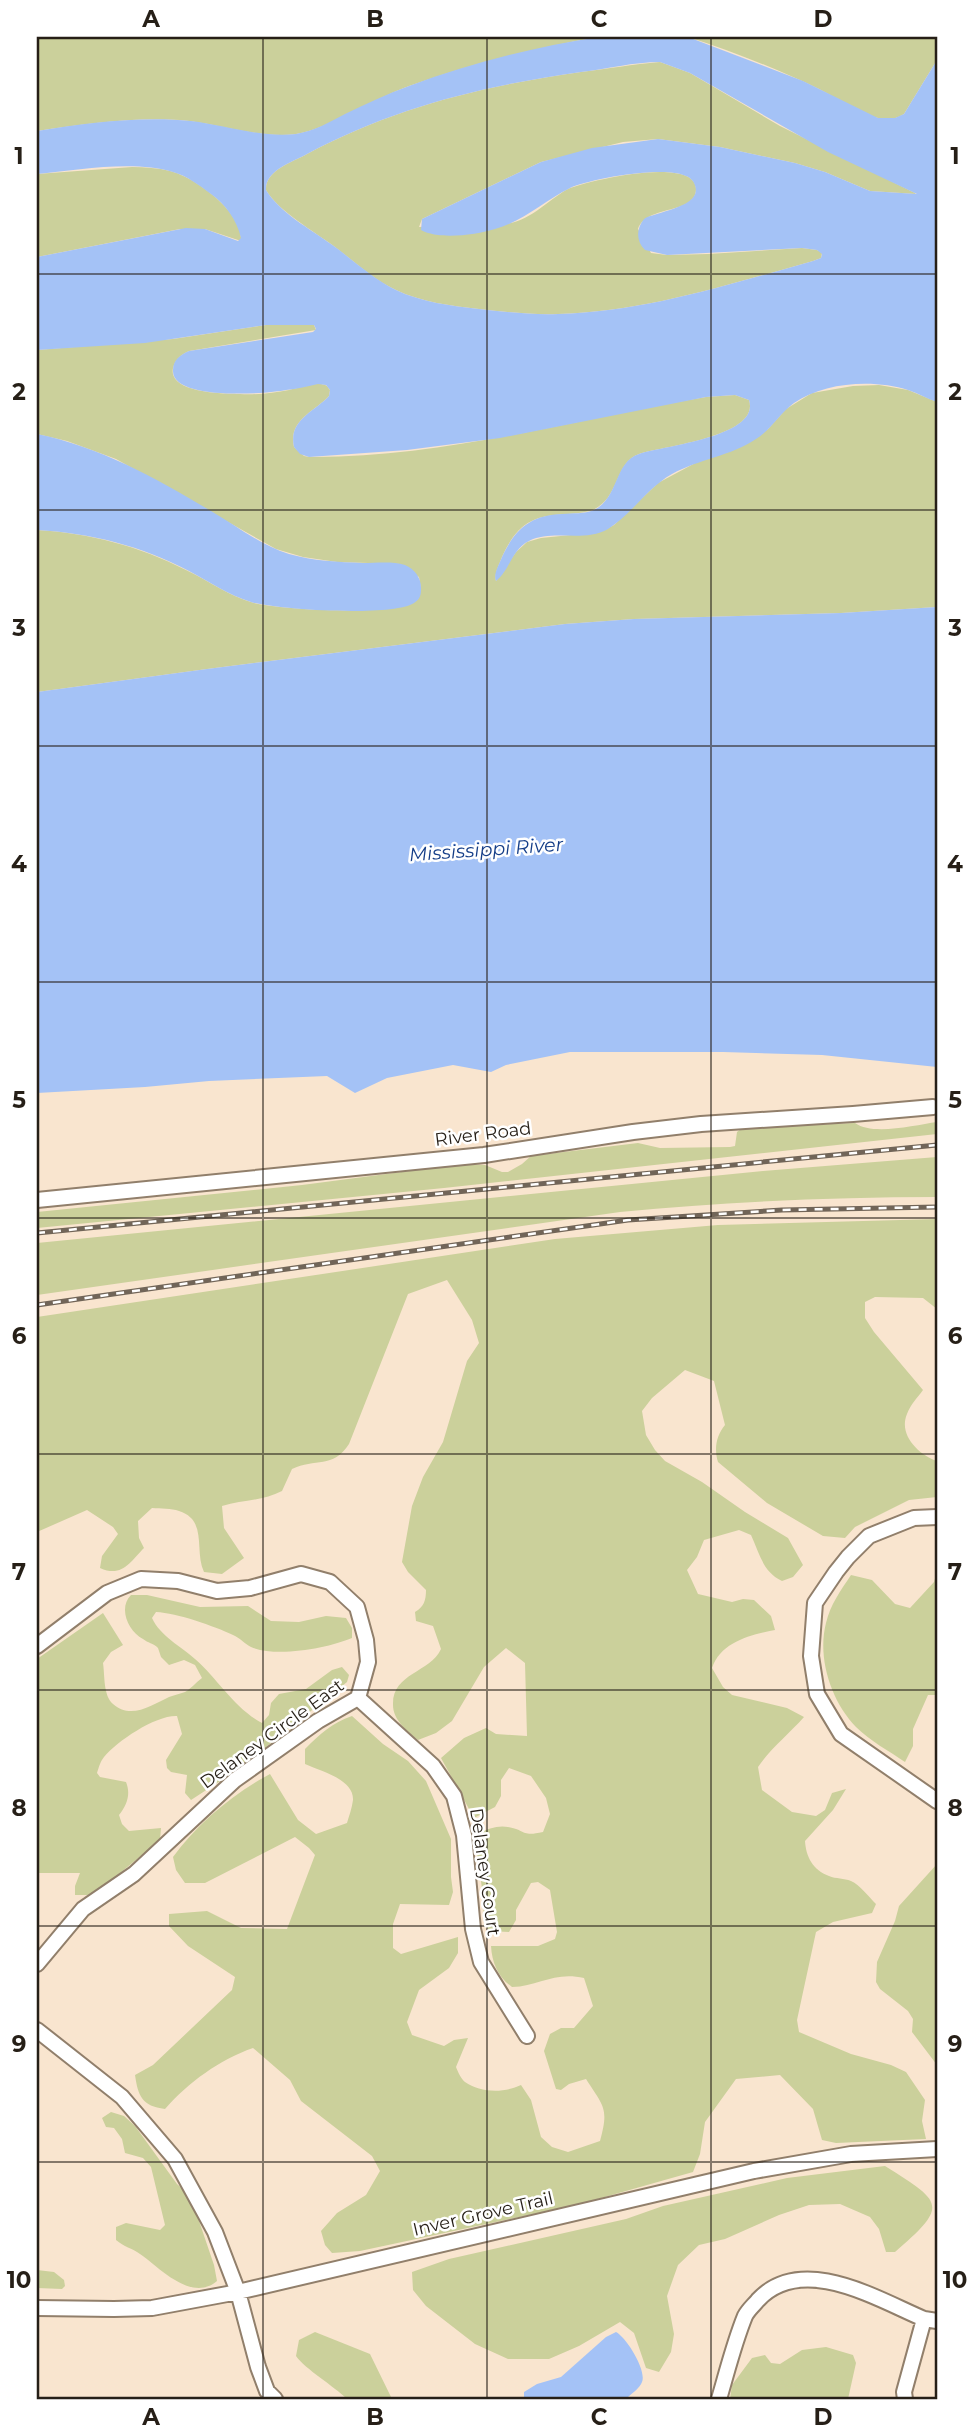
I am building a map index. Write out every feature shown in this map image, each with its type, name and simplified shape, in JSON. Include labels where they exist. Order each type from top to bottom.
[{"type":"street","name":"River Road","points":[[37,1200],[484,1155],[701,1124],[933,1107]]},
{"type":"street","points":[[937,1517],[914,1518],[869,1536],[848,1557],[815,1603],[811,1656],[817,1694],[841,1734],[937,1801]]},
{"type":"street","name":"Delaney Circle East","points":[[37,1646],[107,1592],[141,1579],[178,1581],[217,1591],[250,1588],[301,1574],[330,1582],[357,1607],[366,1640],[368,1662],[358,1698],[318,1721],[235,1780],[134,1874],[83,1909],[37,1964]]},
{"type":"street","name":"Delaney Court","points":[[358,1698],[433,1766],[454,1796],[464,1835],[473,1930],[481,1962],[527,2036]]},
{"type":"street","points":[[37,2030],[122,2097],[175,2159],[215,2232],[238,2292],[258,2367],[267,2391],[275,2399]]},
{"type":"street","name":"Inver Grove Trail","points":[[37,2308],[152,2308],[238,2292],[754,2171],[851,2154],[937,2149]]},
{"type":"street","points":[[719,2399],[746,2314],[766,2291],[789,2280],[814,2279],[838,2284],[931,2320],[904,2392],[905,2399]]},
{"type":"green space","points":[[37,37],[599,37],[456,71],[396,91],[323,126],[296,134],[281,135],[162,119],[108,122],[37,131]]},
{"type":"green space","points":[[688,37],[937,37],[937,60],[904,114],[885,119],[863,113],[771,67]]},
{"type":"green space","points":[[660,62],[690,73],[780,126],[917,194],[870,191],[795,163],[720,147],[658,139],[623,142],[541,162],[422,219],[419,227],[508,224],[526,218],[566,190],[577,186],[638,173],[660,172],[691,179],[696,189],[694,197],[688,203],[643,221],[638,229],[651,253],[708,254],[802,248],[822,253],[821,258],[813,261],[687,295],[623,308],[548,314],[447,305],[396,290],[372,276],[298,221],[279,206],[266,190],[270,177],[288,164],[373,123],[407,111],[509,84]]},
{"type":"green space","points":[[132,167],[170,171],[204,188],[235,219],[241,241],[205,229],[180,229],[37,257],[37,174]]},
{"type":"green space","points":[[266,325],[314,325],[316,330],[189,351],[177,360],[173,374],[177,381],[186,386],[221,393],[264,394],[313,384],[326,385],[330,390],[329,396],[298,423],[293,438],[294,447],[309,457],[359,456],[459,444],[706,397],[735,395],[749,400],[749,413],[740,423],[726,431],[631,458],[610,494],[595,509],[545,516],[520,529],[502,557],[496,581],[516,552],[527,542],[600,532],[614,525],[658,483],[699,461],[728,452],[768,429],[786,409],[812,393],[879,385],[908,390],[937,402],[937,607],[565,624],[37,692],[37,530],[76,534],[132,548],[168,562],[245,600],[268,606],[313,610],[365,610],[406,605],[418,599],[421,589],[419,577],[400,564],[337,562],[303,557],[276,549],[116,459],[67,441],[37,434],[37,350],[173,339]]},
{"type":"green space","points":[[937,1122],[937,1134],[444,1188],[37,1228],[37,1212],[302,1185],[463,1164],[485,1165],[508,1172],[531,1156],[638,1143],[660,1148],[730,1147],[735,1146],[737,1132],[742,1128],[855,1123],[872,1129],[883,1129]]},
{"type":"green space","points":[[937,1157],[937,1197],[778,1201],[620,1212],[37,1295],[37,1243],[763,1171]]},
{"type":"green space","points":[[937,1219],[937,1309],[923,1298],[875,1297],[865,1302],[865,1318],[923,1390],[908,1411],[905,1429],[917,1449],[937,1461],[937,1497],[909,1500],[855,1527],[845,1538],[823,1536],[767,1503],[718,1462],[717,1443],[725,1425],[714,1381],[685,1370],[652,1398],[642,1411],[646,1435],[665,1461],[788,1538],[803,1565],[793,1577],[782,1581],[766,1567],[751,1535],[739,1530],[704,1540],[697,1557],[687,1570],[698,1594],[732,1602],[754,1600],[771,1616],[775,1630],[737,1641],[722,1652],[712,1668],[723,1687],[732,1695],[787,1708],[804,1717],[758,1767],[762,1790],[792,1812],[816,1816],[825,1810],[832,1793],[846,1789],[833,1810],[805,1841],[807,1852],[811,1862],[819,1870],[854,1883],[876,1904],[872,1913],[833,1922],[816,1932],[797,2020],[799,2032],[851,2054],[906,2072],[925,2100],[922,2121],[926,2139],[836,2143],[822,2140],[813,2109],[780,2075],[736,2079],[705,2122],[700,2154],[693,2172],[580,2204],[360,2251],[332,2253],[325,2245],[321,2231],[337,2213],[366,2195],[380,2171],[372,2156],[301,2101],[290,2080],[253,2048],[205,2073],[165,2109],[157,2108],[142,2099],[135,2075],[153,2065],[232,1990],[235,1977],[188,1946],[169,1926],[169,1914],[207,1911],[241,1928],[287,1929],[315,1855],[295,1837],[205,1883],[185,1883],[176,1870],[173,1857],[217,1810],[270,1774],[298,1820],[316,1834],[347,1823],[353,1800],[348,1786],[305,1764],[305,1749],[338,1722],[352,1716],[383,1744],[408,1761],[426,1781],[451,1839],[453,1892],[449,1905],[400,1904],[393,1924],[393,1948],[401,1954],[458,1937],[458,1953],[449,1968],[419,1990],[407,2022],[412,2035],[444,2046],[454,2040],[468,2038],[456,2067],[462,2079],[471,2086],[485,2090],[515,2088],[521,2085],[531,2100],[541,2137],[552,2147],[568,2152],[600,2141],[604,2121],[601,2102],[586,2079],[569,2084],[561,2090],[556,2089],[544,2051],[550,2034],[561,2028],[574,2028],[593,2006],[584,1978],[564,1976],[512,1987],[499,1974],[493,1958],[491,1946],[538,1946],[555,1939],[557,1932],[550,1890],[538,1882],[531,1883],[516,1910],[516,1920],[509,1932],[489,1931],[483,1920],[484,1902],[477,1854],[478,1833],[500,1827],[527,1833],[543,1832],[550,1814],[546,1798],[531,1776],[509,1768],[501,1780],[501,1796],[495,1807],[474,1818],[441,1758],[464,1738],[486,1728],[496,1734],[527,1736],[525,1663],[506,1648],[484,1667],[452,1721],[436,1733],[418,1740],[401,1725],[395,1716],[393,1705],[394,1694],[399,1686],[436,1657],[441,1649],[433,1626],[416,1621],[415,1612],[424,1603],[426,1590],[402,1562],[412,1506],[423,1477],[443,1442],[467,1361],[479,1343],[472,1320],[447,1280],[408,1294],[349,1444],[343,1452],[330,1460],[292,1469],[282,1491],[260,1499],[222,1506],[224,1528],[244,1558],[222,1574],[204,1572],[194,1521],[176,1510],[152,1508],[138,1521],[139,1538],[144,1548],[125,1567],[114,1571],[100,1568],[102,1556],[118,1534],[113,1527],[87,1510],[37,1532],[37,1317],[555,1239],[718,1225]]},
{"type":"green space","points":[[937,1571],[937,1695],[928,1695],[913,1729],[913,1746],[905,1762],[861,1732],[840,1705],[833,1692],[825,1664],[823,1650],[826,1623],[836,1598],[851,1575],[872,1580],[895,1604],[910,1608],[934,1582]]},
{"type":"green space","points":[[131,1595],[147,1595],[200,1607],[248,1606],[271,1621],[299,1622],[326,1616],[346,1618],[352,1628],[352,1638],[316,1648],[274,1652],[251,1647],[236,1636],[206,1624],[156,1612],[152,1618],[160,1630],[203,1667],[243,1709],[262,1723],[269,1715],[271,1703],[279,1694],[306,1689],[332,1670],[342,1667],[349,1675],[347,1682],[240,1768],[191,1800],[185,1793],[187,1775],[171,1772],[167,1768],[166,1760],[182,1734],[177,1716],[148,1724],[118,1744],[103,1759],[97,1773],[100,1777],[126,1782],[127,1799],[119,1815],[122,1824],[129,1831],[161,1828],[160,1840],[102,1888],[88,1895],[75,1895],[80,1873],[37,1873],[37,1659],[103,1613],[123,1645],[111,1652],[103,1663],[108,1696],[120,1709],[134,1711],[149,1707],[185,1692],[202,1678],[195,1665],[184,1660],[169,1665],[161,1657],[158,1648],[133,1631],[125,1613],[127,1600]]},
{"type":"green space","points":[[937,1864],[937,2065],[912,2032],[913,2019],[908,2011],[880,1989],[876,1982],[877,1962],[899,1906]]},
{"type":"green space","points":[[111,2112],[124,2116],[135,2126],[177,2184],[186,2192],[214,2265],[217,2281],[207,2287],[186,2286],[176,2281],[116,2240],[116,2227],[126,2223],[160,2230],[165,2225],[151,2167],[143,2158],[125,2153],[122,2139],[114,2128],[106,2127],[102,2118]]},
{"type":"green space","points":[[885,2166],[918,2188],[932,2205],[931,2214],[925,2224],[913,2236],[895,2252],[886,2252],[879,2229],[870,2217],[840,2204],[809,2205],[725,2239],[699,2245],[678,2265],[667,2296],[674,2334],[671,2352],[659,2372],[646,2368],[634,2333],[620,2322],[579,2346],[549,2359],[508,2359],[475,2344],[426,2306],[413,2290],[412,2272],[449,2259],[626,2219],[663,2206],[787,2178]]},
{"type":"green space","points":[[37,2270],[54,2272],[64,2280],[65,2286],[62,2289],[37,2288]]},
{"type":"green space","points":[[315,2332],[370,2354],[392,2399],[347,2399],[306,2366],[296,2356],[299,2340]]},
{"type":"green space","points":[[826,2347],[853,2355],[856,2363],[848,2399],[730,2399],[732,2385],[752,2358],[765,2355],[771,2363],[780,2364],[802,2350]]},
{"type":"water","points":[[599,37],[688,37],[803,81],[878,118],[895,118],[904,114],[937,60],[937,402],[908,390],[880,384],[849,384],[806,396],[789,407],[766,431],[746,445],[682,469],[663,480],[608,529],[589,535],[548,536],[529,541],[519,549],[496,581],[495,575],[507,547],[525,525],[541,517],[594,510],[608,497],[620,472],[631,458],[725,431],[740,423],[749,413],[749,400],[735,395],[706,397],[500,438],[407,450],[309,457],[300,454],[294,447],[293,438],[298,423],[329,396],[330,390],[326,385],[260,393],[222,393],[187,387],[177,380],[173,370],[178,358],[189,351],[313,332],[316,329],[314,325],[266,325],[145,343],[37,350],[37,257],[186,228],[205,229],[238,241],[241,238],[230,213],[221,203],[193,181],[173,172],[158,168],[123,166],[37,174],[37,131],[153,119],[191,121],[270,134],[296,134],[455,70]],"holes":[[[660,62],[690,73],[828,152],[917,194],[870,191],[795,163],[720,147],[658,139],[592,148],[541,162],[422,219],[421,230],[429,233],[447,236],[478,233],[515,221],[580,184],[615,176],[673,173],[687,176],[694,183],[696,191],[687,203],[644,219],[638,235],[645,250],[667,255],[802,248],[817,250],[822,254],[821,258],[813,261],[655,302],[591,312],[548,314],[447,305],[396,290],[295,220],[266,190],[270,177],[288,164],[373,123],[440,101],[509,84],[640,63]]]},
{"type":"water","points":[[37,434],[83,447],[127,465],[258,540],[289,554],[326,561],[405,565],[419,578],[420,596],[414,603],[383,610],[308,610],[264,605],[235,596],[153,554],[77,534],[37,530]]},
{"type":"water","name":"Mississippi River","points":[[937,607],[937,1067],[822,1055],[570,1052],[506,1065],[491,1072],[453,1065],[387,1078],[355,1093],[327,1076],[37,1093],[37,692],[565,624]]},
{"type":"water","points":[[616,2332],[635,2354],[643,2377],[639,2386],[626,2399],[524,2399],[524,2392],[537,2384],[561,2377],[606,2337]]},
{"type":"railway","points":[[37,1233],[937,1145]]},
{"type":"railway","points":[[37,1305],[628,1220],[782,1210],[937,1207]]}]
